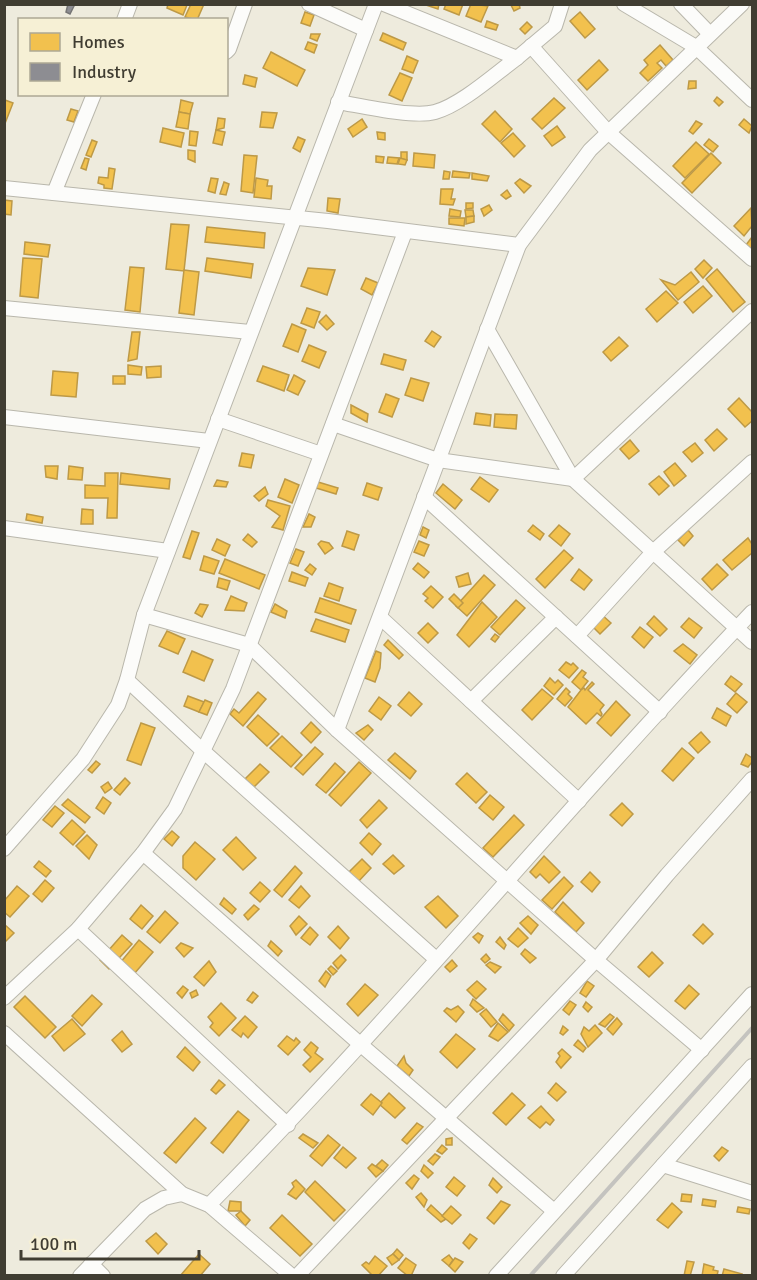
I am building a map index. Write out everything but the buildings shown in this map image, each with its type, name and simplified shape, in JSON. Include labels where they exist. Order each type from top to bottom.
[{"type":"street","points":[[228,50],[245,4]]},
{"type":"street","points":[[309,4],[366,30]]},
{"type":"street","points":[[4,849],[83,759],[118,705],[144,615],[376,4]]},
{"type":"street","points":[[384,4],[517,58]]},
{"type":"street","points":[[338,102],[400,112],[433,113],[450,106],[517,58],[555,26],[562,4]]},
{"type":"street","points":[[624,4],[696,47],[753,100]]},
{"type":"street","points":[[681,4],[710,34]]},
{"type":"street","points":[[337,730],[519,246],[590,150],[742,4]]},
{"type":"street","points":[[531,46],[608,132],[753,260]]},
{"type":"street","points":[[54,194],[93,96]]},
{"type":"street","points":[[4,188],[293,218],[519,246]]},
{"type":"street","points":[[4,998],[78,929],[143,853],[175,809],[233,689],[405,232]]},
{"type":"street","points":[[4,308],[250,332]]},
{"type":"street","points":[[573,479],[753,311]]},
{"type":"street","points":[[488,329],[573,479],[753,642]]},
{"type":"street","points":[[4,417],[210,441]]},
{"type":"street","points":[[218,419],[321,454]]},
{"type":"street","points":[[333,424],[438,460],[573,479]]},
{"type":"street","points":[[577,636],[653,552],[753,462]]},
{"type":"street","points":[[424,497],[660,712]]},
{"type":"street","points":[[4,528],[168,551]]},
{"type":"street","points":[[209,1205],[288,1125],[507,880],[753,612]]},
{"type":"street","points":[[144,615],[249,645],[337,730],[596,960],[702,1050]]},
{"type":"street","points":[[380,617],[579,801]]},
{"type":"street","points":[[471,701],[556,617]]},
{"type":"street","points":[[127,680],[436,959]]},
{"type":"street","points":[[297,1275],[447,1120],[596,960],[753,779]]},
{"type":"street","points":[[143,853],[554,1211]]},
{"type":"street","points":[[78,929],[288,1125]]},
{"type":"street","points":[[496,1275],[753,994]]},
{"type":"street","points":[[4,1033],[182,1194],[209,1205],[292,1275]]},
{"type":"street","points":[[563,1275],[753,1066]]},
{"type":"street","points":[[663,1165],[753,1193]]},
{"type":"street","points":[[80,1275],[145,1209],[164,1198],[182,1194]]},
{"type":"street","points":[[91,1264],[103,1275]]},
{"type":"railway","points":[[530,1276],[752,1028]]}]
